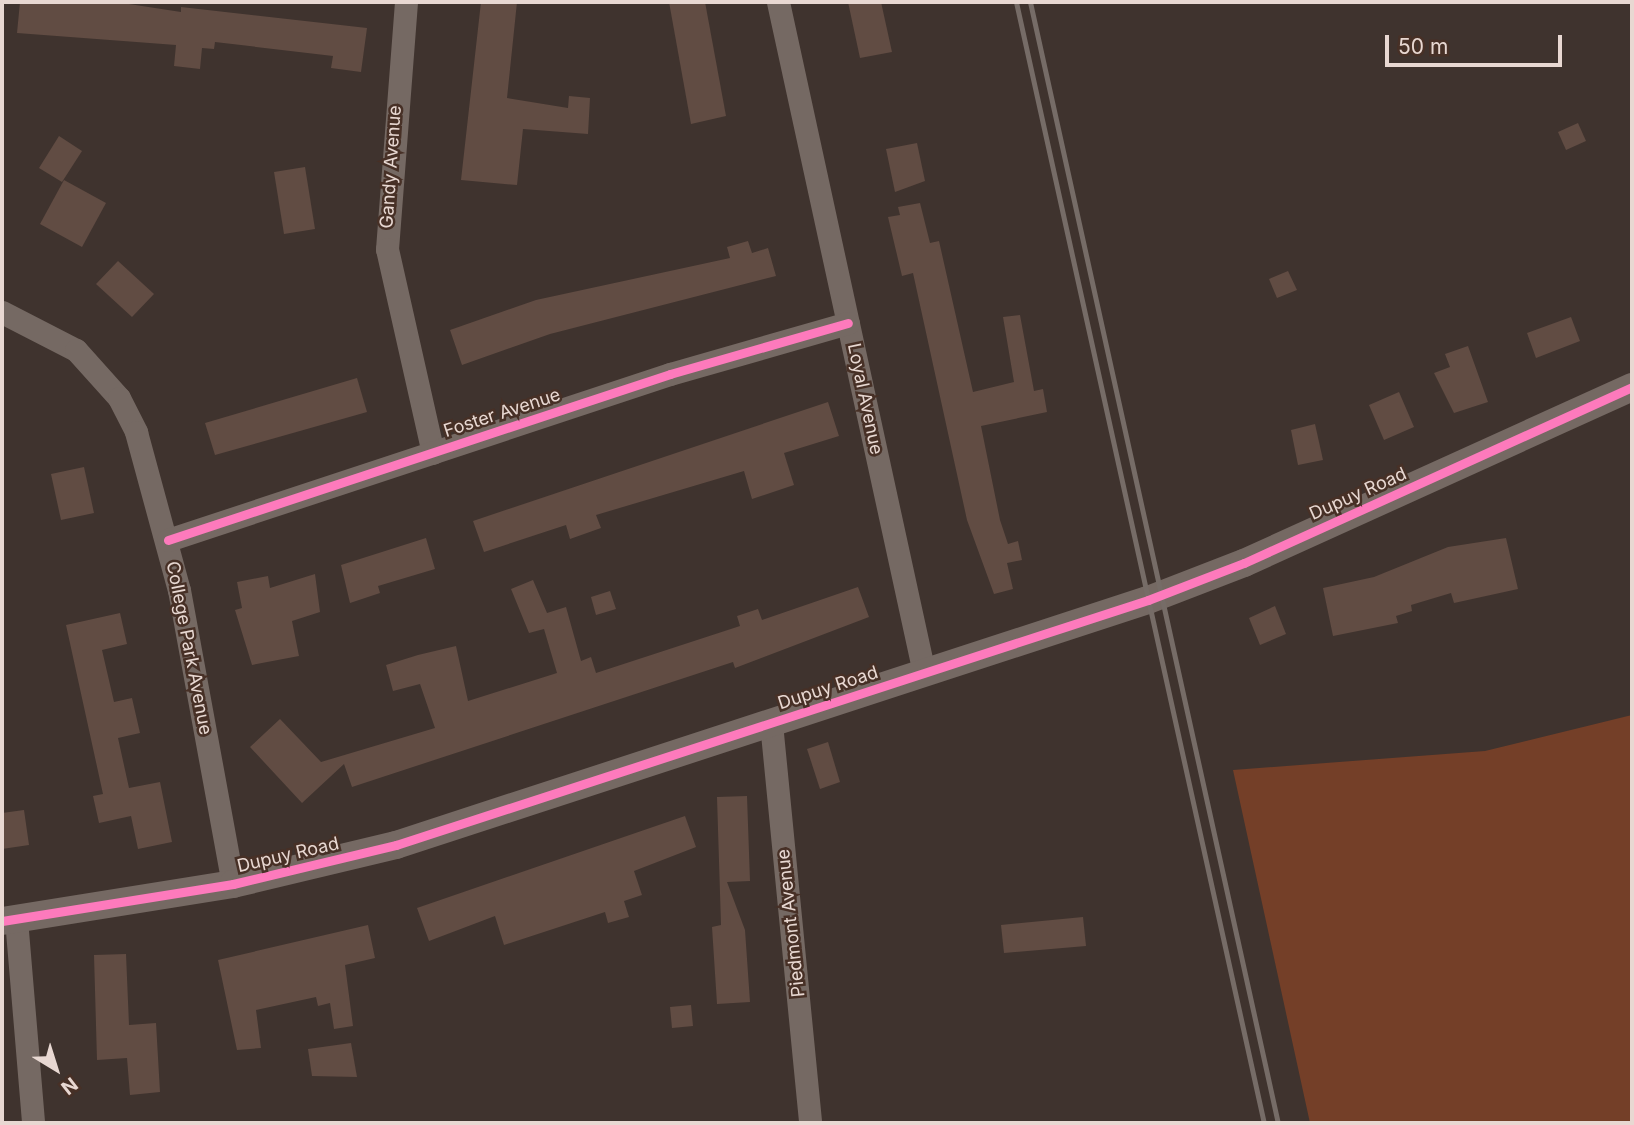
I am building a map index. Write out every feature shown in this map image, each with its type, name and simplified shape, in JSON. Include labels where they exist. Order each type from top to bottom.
[{"type":"street","name":"Gandy Avenue","points":[[406,2],[387,249],[433,453]]},
{"type":"street","name":"Loyal Avenue","points":[[778,2],[924,673]]},
{"type":"street","name":"College Park Avenue","points":[[2,312],[76,350],[119,398],[168,540],[233,884]]},
{"type":"street","name":"Foster Avenue","points":[[168,540],[433,453],[848,323]]},
{"type":"street","name":"Dupuy Road","points":[[9,920],[233,884],[396,845],[924,673],[1244,563],[1632,387]]},
{"type":"street","name":"Piedmont Avenue","points":[[771,723],[810,1123]]},
{"type":"street","points":[[9,920],[33,1123]]},
{"type":"shaded area","points":[[1632,715],[1632,1123],[1310,1123],[1233,770],[1485,751]]},
{"type":"building","points":[[20,2],[116,2],[181,12],[181,7],[367,28],[361,72],[331,68],[333,56],[215,42],[214,49],[202,48],[200,69],[174,66],[176,45],[17,33]]},
{"type":"building","points":[[481,2],[517,2],[507,98],[568,108],[569,96],[590,98],[588,134],[523,129],[517,185],[461,180]]},
{"type":"building","points":[[669,2],[705,2],[726,116],[691,124]]},
{"type":"building","points":[[848,2],[881,2],[892,52],[860,58]]},
{"type":"building","points":[[1578,123],[1586,141],[1566,150],[1558,132]]},
{"type":"building","points":[[59,136],[82,151],[62,182],[39,168]]},
{"type":"building","points":[[917,143],[925,181],[895,192],[886,149]]},
{"type":"building","points":[[305,167],[315,229],[284,234],[274,172]]},
{"type":"building","points":[[64,180],[106,203],[82,247],[40,224]]},
{"type":"building","points":[[920,203],[930,243],[939,241],[973,392],[1014,382],[1003,317],[1020,315],[1034,391],[1043,389],[1047,412],[981,426],[1000,520],[1008,544],[1018,541],[1022,560],[1007,563],[1013,589],[994,594],[967,520],[913,273],[902,276],[888,217],[900,215],[898,207]]},
{"type":"building","points":[[748,241],[752,253],[768,248],[776,276],[550,334],[462,365],[450,330],[536,300],[730,258],[727,247]]},
{"type":"building","points":[[118,261],[154,294],[132,317],[96,284]]},
{"type":"building","points":[[1288,271],[1297,290],[1277,298],[1269,279]]},
{"type":"building","points":[[1571,317],[1580,341],[1536,358],[1527,333]]},
{"type":"building","points":[[1468,346],[1488,402],[1454,413],[1434,373],[1450,367],[1445,354]]},
{"type":"building","points":[[357,378],[367,412],[215,455],[205,423]]},
{"type":"building","points":[[1399,392],[1414,427],[1384,440],[1369,405]]},
{"type":"building","points":[[828,402],[839,436],[784,453],[794,485],[752,499],[744,471],[596,515],[601,528],[570,539],[566,525],[484,552],[473,521]]},
{"type":"building","points":[[1315,424],[1323,460],[1298,465],[1291,430]]},
{"type":"building","points":[[84,467],[94,513],[61,520],[51,474]]},
{"type":"building","points":[[426,538],[435,569],[378,586],[380,593],[350,603],[341,565]]},
{"type":"building","points":[[1506,538],[1518,589],[1454,603],[1451,593],[1411,605],[1412,611],[1396,616],[1398,623],[1333,636],[1323,588],[1374,577],[1448,547]]},
{"type":"building","points":[[315,574],[320,612],[292,621],[299,656],[252,665],[235,610],[242,608],[237,582],[268,576],[270,588]]},
{"type":"building","points":[[533,580],[547,613],[566,607],[581,661],[591,657],[596,673],[740,626],[737,616],[758,609],[762,620],[858,587],[869,617],[735,668],[733,662],[352,787],[344,764],[302,803],[250,747],[280,719],[321,762],[435,728],[420,684],[393,691],[386,665],[418,655],[456,646],[468,701],[557,673],[544,629],[529,633],[511,589]]},
{"type":"building","points":[[610,591],[616,609],[596,615],[591,597]]},
{"type":"building","points":[[1275,606],[1286,634],[1260,645],[1249,618]]},
{"type":"building","points":[[120,613],[127,644],[102,650],[114,702],[132,698],[140,733],[118,738],[129,788],[160,782],[172,842],[138,849],[131,816],[99,823],[93,796],[103,794],[66,625]]},
{"type":"building","points":[[828,742],[840,782],[820,789],[807,749]]},
{"type":"building","points":[[747,796],[750,881],[727,882],[745,930],[750,1002],[717,1004],[712,927],[721,925],[717,797]]},
{"type":"building","points":[[24,810],[29,845],[2,849],[2,813]]},
{"type":"building","points":[[685,816],[696,847],[634,871],[642,895],[624,901],[629,917],[608,923],[605,912],[504,945],[495,916],[429,941],[417,908]]},
{"type":"building","points":[[1083,917],[1086,946],[1004,953],[1001,925]]},
{"type":"building","points":[[368,925],[375,958],[345,965],[353,1026],[334,1029],[330,1003],[318,1006],[316,997],[256,1010],[261,1048],[237,1050],[218,960]]},
{"type":"building","points":[[126,954],[129,1025],[156,1023],[160,1092],[130,1095],[127,1058],[97,1060],[94,955]]},
{"type":"building","points":[[691,1005],[693,1026],[672,1028],[670,1007]]},
{"type":"building","points":[[351,1043],[357,1077],[312,1076],[308,1049]]},
{"type":"railway","points":[[1016,2],[1264,1123]]},
{"type":"railway","points":[[1030,2],[1278,1123]]},
{"type":"cycle path","points":[[168,540],[670,374],[848,323]]},
{"type":"cycle path","points":[[2,921],[233,884],[396,845],[1148,600],[1244,563],[1632,387]]}]
